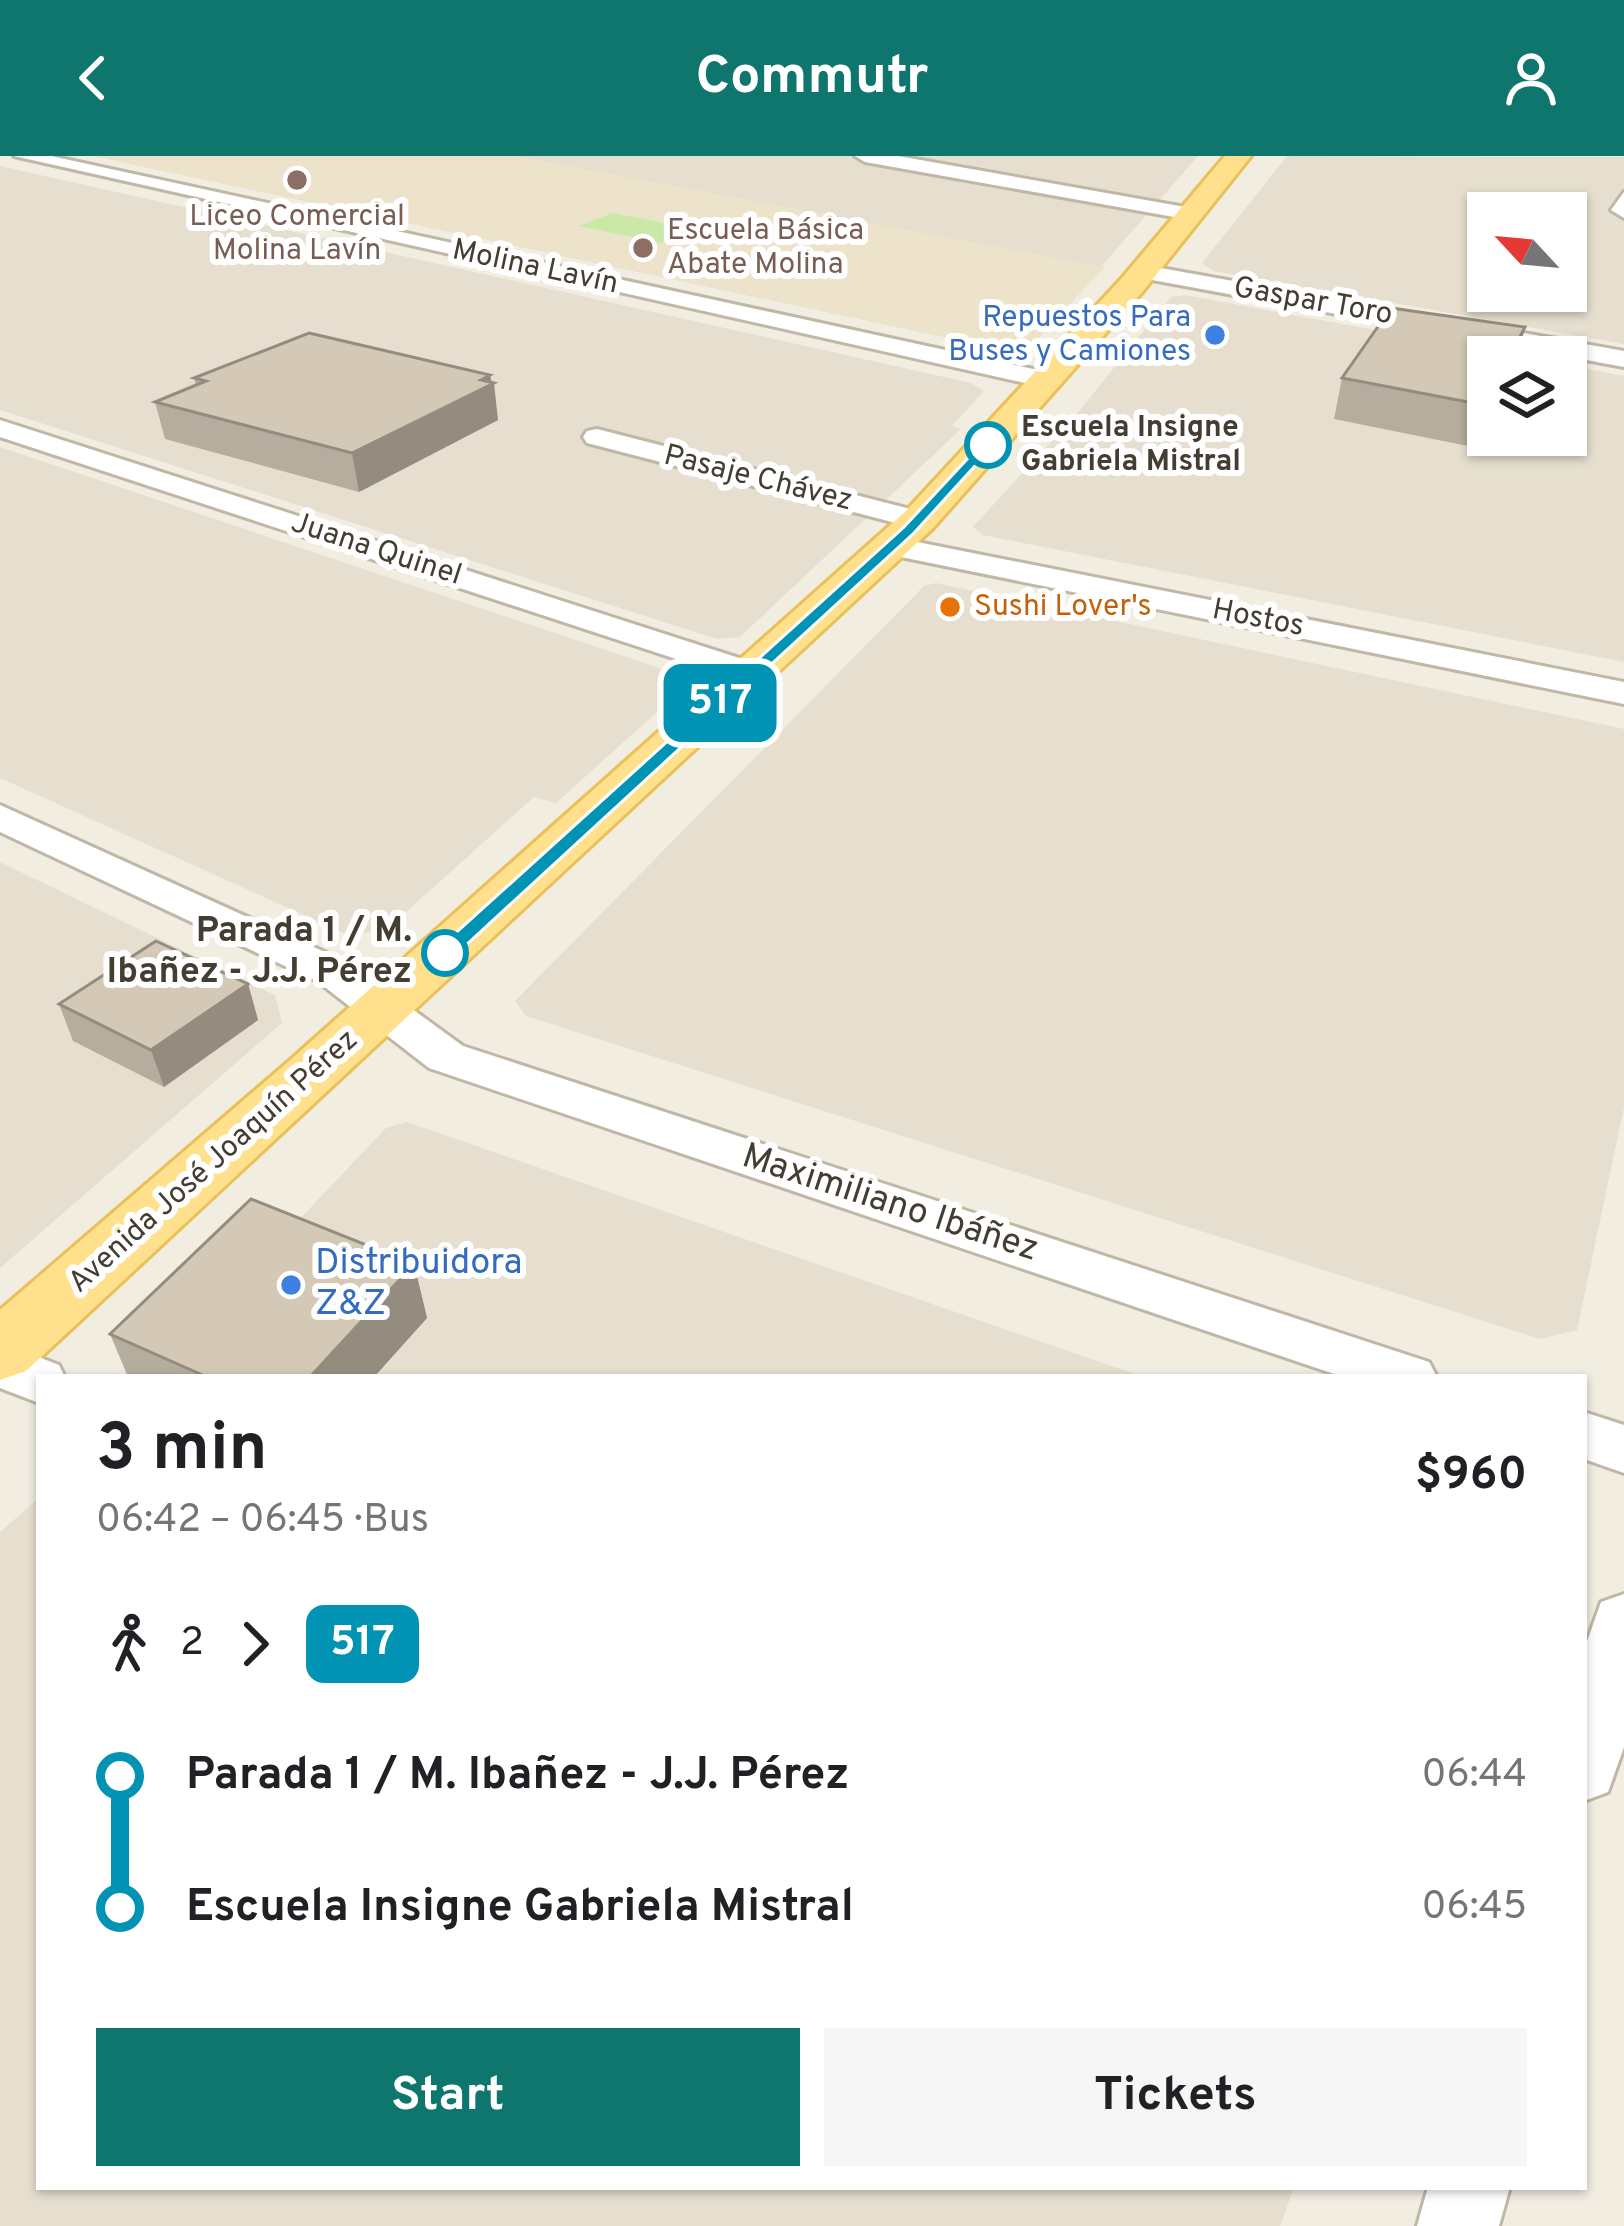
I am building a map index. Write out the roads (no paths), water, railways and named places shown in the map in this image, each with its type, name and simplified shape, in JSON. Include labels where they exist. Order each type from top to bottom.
[{"type":"main road","name":"Avenida José Joaquín Pérez","points":[[0,1352],[905,533],[1144,272],[1238,156]]},
{"type":"street","name":"Molina Lavín","points":[[24,156],[1047,380]]},
{"type":"street","points":[[865,156],[1191,214]]},
{"type":"street","name":"Gaspar Toro","points":[[1144,272],[1624,359]]},
{"type":"street","name":"Juana Quinel","points":[[0,428],[752,673]]},
{"type":"street","name":"Pasaje Chávez","points":[[597,437],[905,533]]},
{"type":"street","points":[[0,460],[44,442]]},
{"type":"street","name":"Hostos","points":[[905,533],[1624,693]]},
{"type":"street","name":"Maximiliano Ibáñez","points":[[0,817],[333,972],[446,1057],[1399,1374]]},
{"type":"street","points":[[0,1364],[36,1380]]},
{"type":"street","points":[[1587,1437],[1624,1448]]},
{"type":"street","points":[[1587,1757],[1624,1622]]},
{"type":"street","points":[[1458,2226],[1468,2190]]},
{"type":"lane","points":[[1624,195],[1616,210],[1624,215]]},
{"type":"place","name":"Liceo Comercial Molina Lavín","points":[[297,180]]},
{"type":"place","name":"Escuela Básica Abate Molina","points":[[643,248]]},
{"type":"place","name":"Repuestos Para Buses y Camiones","points":[[1215,335]]},
{"type":"place","name":"Escuela Insigne Gabriela Mistral","points":[[988,445]]},
{"type":"place","name":"Sushi Lover's","points":[[950,607]]},
{"type":"place","name":"Parada 1 / M. Ibañez - J.J. Pérez","points":[[445,953]]},
{"type":"place","name":"Distribuidora Z&Z","points":[[291,1285]]}]
